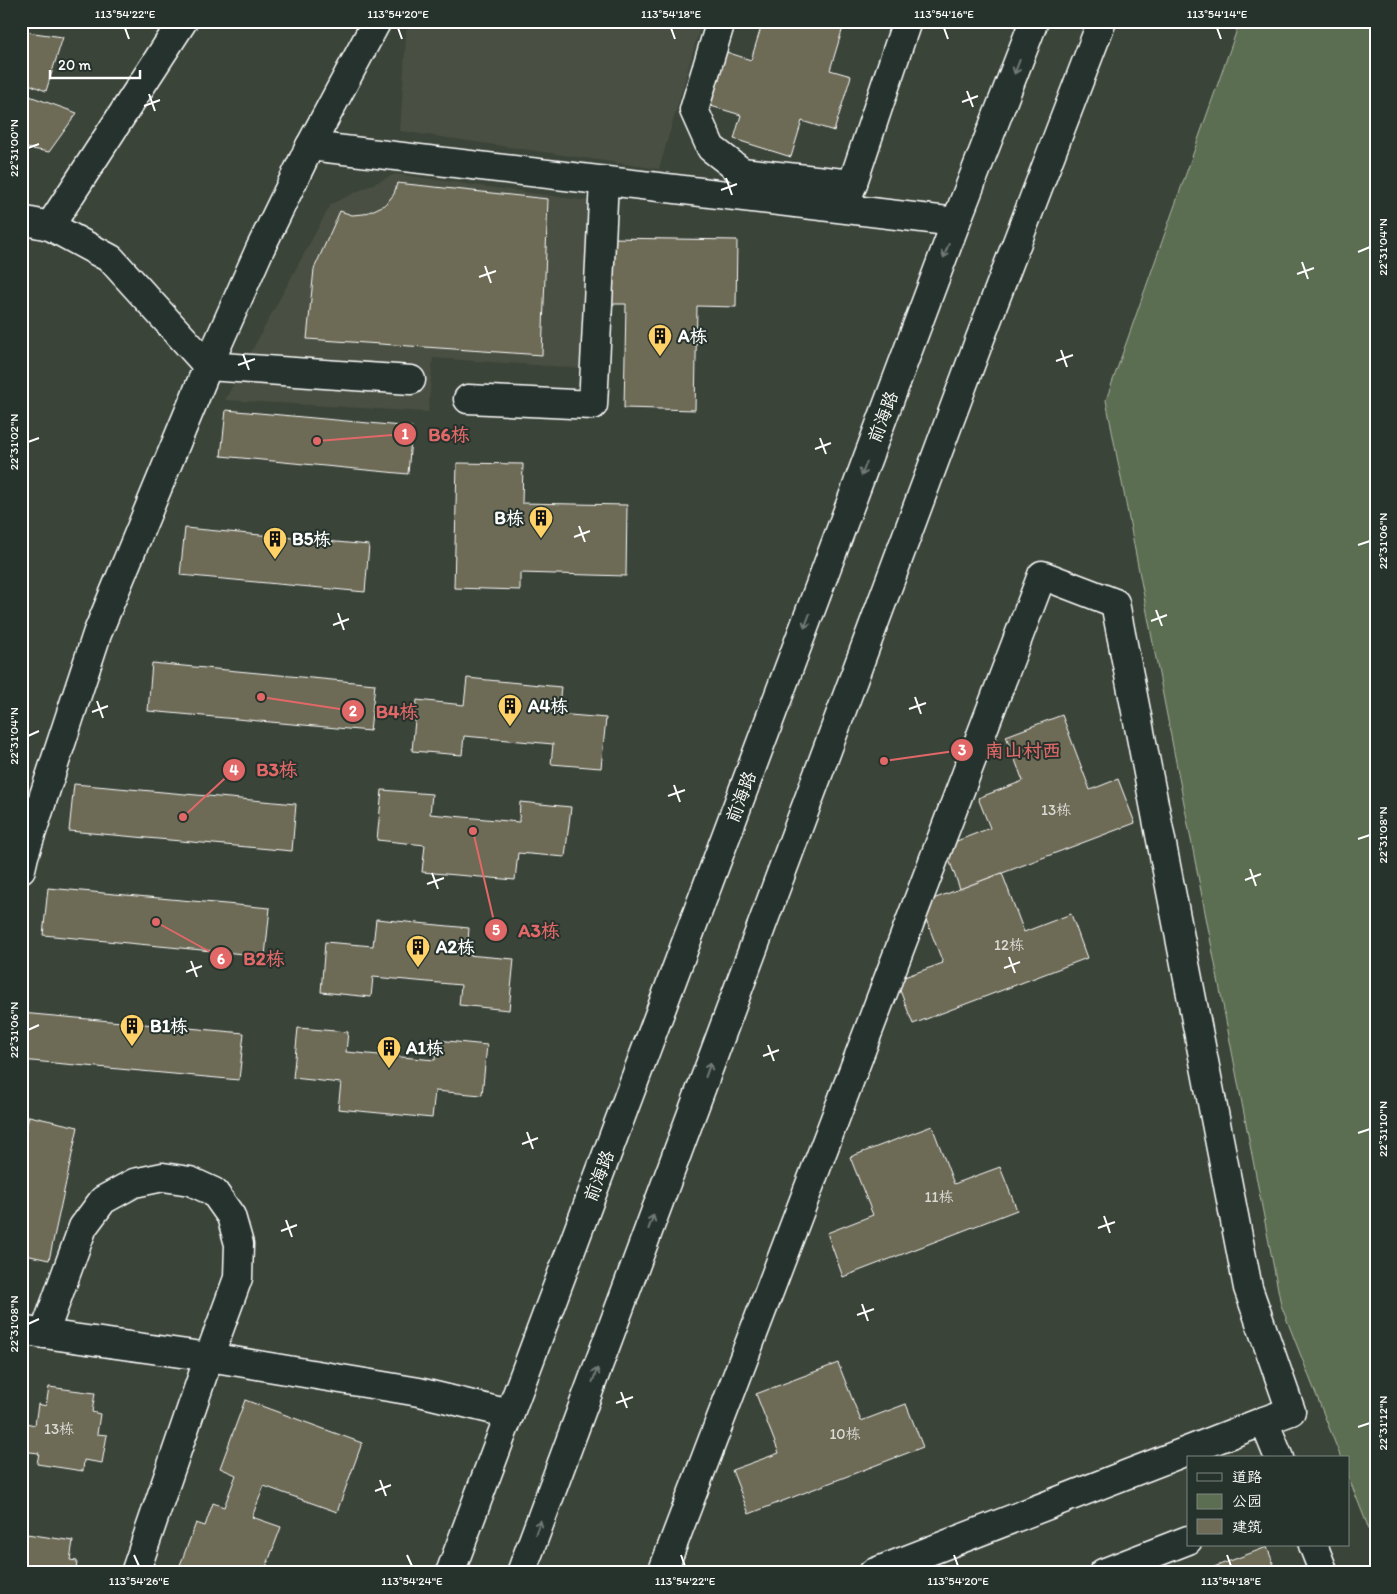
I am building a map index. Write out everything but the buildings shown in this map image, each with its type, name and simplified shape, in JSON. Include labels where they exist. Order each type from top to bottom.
[{"type":"main road","points":[[50,226],[183,21]]},
{"type":"main road","points":[[21,869],[97,634],[208,366],[260,249],[310,146],[376,21]]},
{"type":"main road","points":[[721,21],[694,110],[711,148],[742,172],[956,222]]},
{"type":"main road","points":[[849,196],[907,21]]},
{"type":"main road","name":"前海路","points":[[450,1573],[956,222],[1034,21]]},
{"type":"main road","points":[[521,1573],[978,344],[1102,21]]},
{"type":"main road","points":[[310,146],[604,181],[849,196]]},
{"type":"main road","points":[[468,399],[592,405],[604,181]]},
{"type":"main road","points":[[21,220],[50,226],[111,259],[208,366],[411,380]]},
{"type":"main road","points":[[662,1573],[1042,575],[1115,603],[1248,1288],[1290,1412],[873,1573]]},
{"type":"main road","points":[[135,1573],[210,1357],[238,1278],[239,1244],[232,1216],[214,1192],[190,1182],[163,1177],[134,1183],[103,1200],[82,1227],[33,1332],[210,1357],[419,1392],[510,1414]]},
{"type":"main road","points":[[1264,1421],[1278,1456]]},
{"type":"main road","points":[[1104,1573],[1187,1540]]},
{"type":"main road","points":[[1313,1546],[1324,1573]]},
{"type":"shaded area","points":[[407,21],[702,21],[659,169],[400,131]]},
{"type":"shaded area","points":[[395,174],[588,201],[580,368],[433,358],[428,412],[225,400],[331,204]]},
{"type":"green space","points":[[1240,21],[1376,21],[1376,1547],[1350,1481],[1350,1456],[1340,1456],[1281,1305],[1106,400]]},
{"type":"place","name":"A栋","points":[[660,357]]},
{"type":"place","name":"B6栋","points":[[317,441]]},
{"type":"place","name":"B栋","points":[[541,539]]},
{"type":"place","name":"B5栋","points":[[275,560]]},
{"type":"place","name":"B4栋","points":[[261,697]]},
{"type":"place","name":"A4栋","points":[[510,727]]},
{"type":"place","name":"南山村西","points":[[884,761]]},
{"type":"place","name":"B3栋","points":[[183,817]]},
{"type":"place","name":"A3栋","points":[[473,831]]},
{"type":"place","name":"B2栋","points":[[156,922]]},
{"type":"place","name":"A2栋","points":[[418,968]]},
{"type":"place","name":"B1栋","points":[[132,1047]]},
{"type":"place","name":"A1栋","points":[[389,1069]]}]
